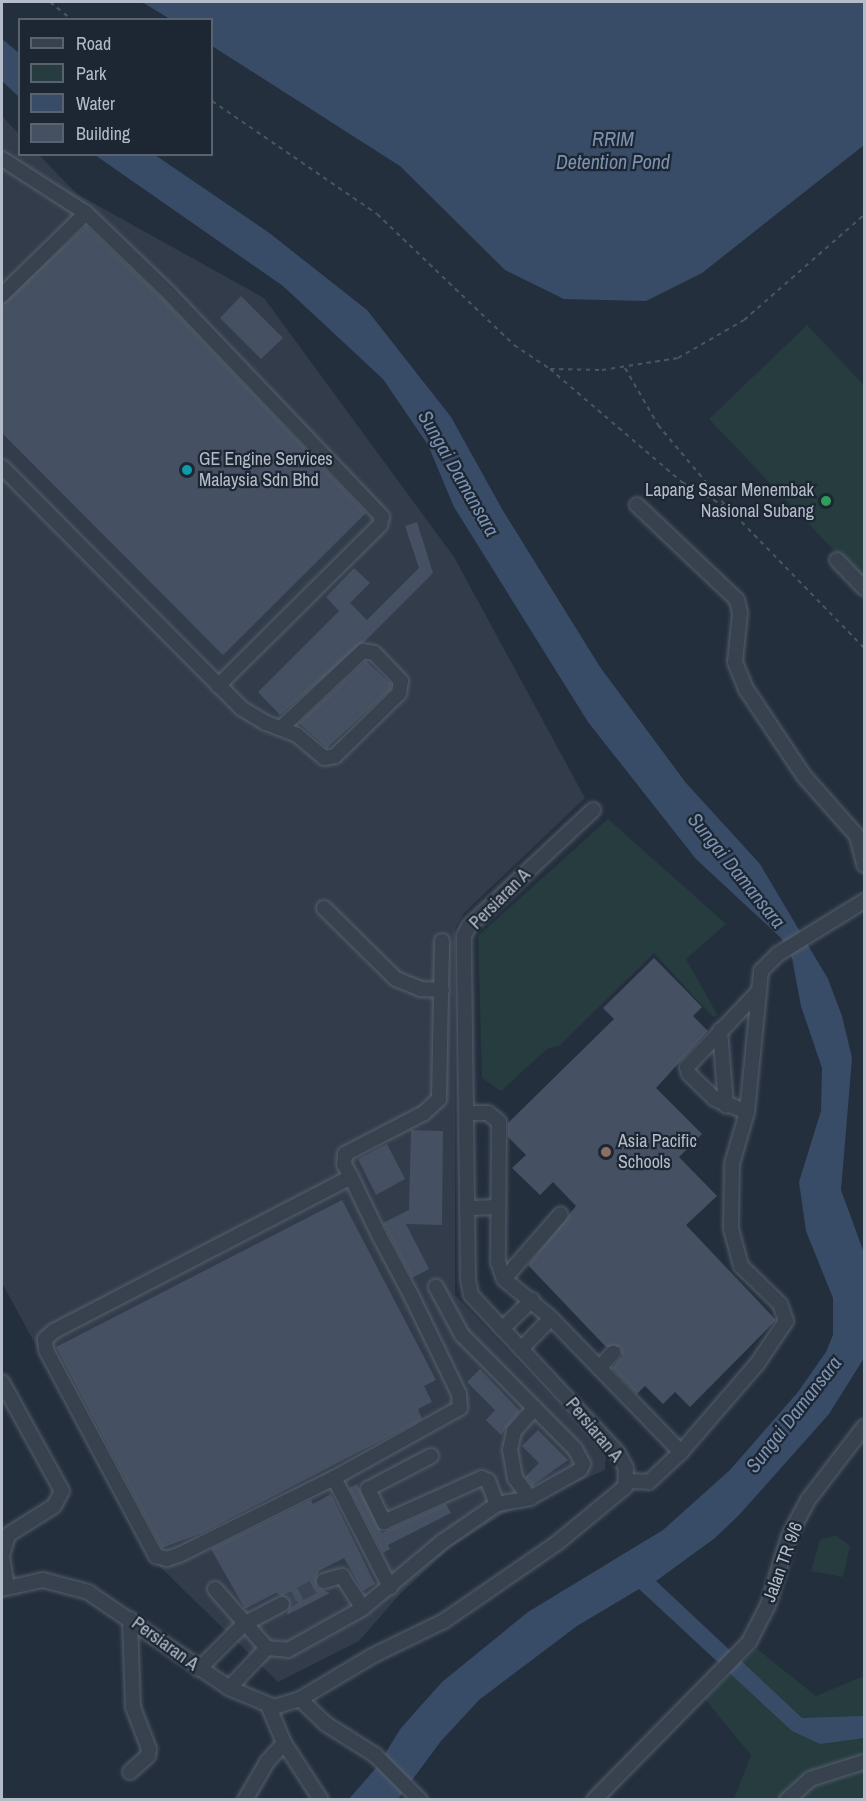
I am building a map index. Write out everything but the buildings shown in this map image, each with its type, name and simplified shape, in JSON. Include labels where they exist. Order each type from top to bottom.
[{"type":"street","points":[[2,159],[86,213],[177,302],[382,517],[380,525],[218,686]]},
{"type":"street","points":[[2,295],[86,213]]},
{"type":"street","points":[[2,467],[218,686],[251,716],[297,735],[320,756],[332,758],[399,693],[401,681],[374,653],[363,651],[281,728]]},
{"type":"street","points":[[637,505],[737,600],[740,613],[735,662],[746,689],[804,776],[857,836],[864,865]]},
{"type":"street","points":[[837,560],[864,588]]},
{"type":"street","name":"Persiaran A","points":[[4,1588],[43,1580],[62,1582],[96,1597],[130,1618],[199,1669],[229,1688],[268,1705],[300,1699],[444,1621],[557,1543],[615,1498],[626,1481],[626,1468],[617,1452],[471,1294],[464,936],[469,926],[593,810]]},
{"type":"street","points":[[626,1481],[649,1482],[681,1452],[757,1364],[786,1321],[780,1304],[741,1266],[734,1247],[732,1164],[747,1112],[759,992],[765,964],[778,954],[821,931],[864,901]]},
{"type":"street","points":[[324,908],[396,979],[421,989],[442,990]]},
{"type":"street","points":[[351,1176],[54,1330],[45,1339],[46,1350],[156,1556],[167,1559],[181,1554],[334,1478],[454,1413],[461,1401],[351,1176],[344,1164],[345,1154],[424,1113],[439,1099],[442,941]]},
{"type":"street","points":[[747,1112],[726,1106],[689,1074],[687,1067],[720,1030],[759,992]]},
{"type":"street","points":[[720,1030],[726,1106]]},
{"type":"street","points":[[468,1113],[488,1113],[499,1122],[498,1262],[504,1279],[550,1318],[681,1452]]},
{"type":"street","points":[[469,1208],[498,1207]]},
{"type":"street","points":[[504,1279],[561,1214]]},
{"type":"street","points":[[215,1589],[243,1624],[267,1648],[288,1650],[363,1608],[442,1542],[497,1504],[530,1498],[580,1470],[584,1464],[575,1449],[462,1335],[436,1287]]},
{"type":"street","points":[[502,1329],[531,1300]]},
{"type":"street","points":[[521,1348],[550,1318]]},
{"type":"street","points":[[599,1368],[613,1353]]},
{"type":"street","points":[[2,1382],[62,1491],[54,1506],[8,1535],[2,1556],[4,1588]]},
{"type":"street","points":[[530,1498],[515,1478],[510,1450],[514,1431],[535,1408]]},
{"type":"street","name":"Jalan TR 9/6","points":[[594,1800],[749,1642],[768,1605],[789,1536],[798,1518],[864,1427]]},
{"type":"street","points":[[431,1456],[368,1488],[384,1522],[483,1478],[488,1481],[497,1504]]},
{"type":"street","points":[[334,1478],[390,1587]]},
{"type":"street","points":[[324,1581],[342,1576],[363,1608]]},
{"type":"street","points":[[199,1669],[243,1624],[282,1604]]},
{"type":"street","points":[[130,1618],[133,1707],[149,1749],[148,1756],[130,1772]]},
{"type":"street","points":[[229,1688],[267,1648]]},
{"type":"street","points":[[300,1699],[326,1724],[375,1755],[419,1798]]},
{"type":"street","points":[[268,1705],[284,1743],[320,1798]]},
{"type":"street","points":[[245,1800],[267,1762],[284,1743]]},
{"type":"street","points":[[787,1800],[810,1779],[864,1762]]},
{"type":"path","points":[[50,2],[70,18]]},
{"type":"path","points":[[213,102],[377,214],[514,345],[550,369],[682,482],[729,509]]},
{"type":"path","points":[[550,369],[625,368],[678,358],[744,320],[864,215]]},
{"type":"path","points":[[625,368],[658,425],[729,509],[864,648]]},
{"type":"shaded area","points":[[2,116],[18,133],[18,156],[40,156],[77,194],[264,298],[454,557],[585,798],[464,913],[455,928],[455,1295],[606,1454],[605,1470],[505,1513],[451,1547],[400,1594],[359,1641],[278,1682],[152,1559],[2,1283]]},
{"type":"green space","name":"Lapang Sasar Menembak Nasional Subang","points":[[807,325],[864,385],[864,582],[709,419]]},
{"type":"green space","points":[[608,819],[726,924],[686,959],[718,1016],[712,1016],[654,953],[560,1045],[547,1049],[501,1091],[482,1078],[478,936]]},
{"type":"green space","points":[[836,1535],[850,1546],[843,1577],[811,1571],[820,1540]]},
{"type":"green space","points":[[757,1649],[816,1696],[864,1676],[864,1799],[734,1799],[751,1755],[705,1699]]},
{"type":"water","name":"RRIM Detention Pond","points":[[142,2],[864,2],[864,145],[702,273],[646,301],[564,299],[505,270],[400,166],[213,47],[213,18],[168,18]]},
{"type":"water","points":[[2,39],[18,52],[18,96],[2,81]]},
{"type":"water","name":"Sungai Damansara","points":[[96,156],[156,156],[268,232],[367,310],[451,417],[502,509],[600,667],[686,783],[760,864],[828,979],[842,1016],[852,1058],[841,1190],[864,1253],[864,1358],[829,1414],[739,1515],[715,1538],[656,1581],[802,1718],[864,1716],[864,1738],[820,1744],[792,1731],[639,1589],[577,1626],[479,1700],[441,1741],[398,1799],[349,1799],[376,1768],[401,1728],[442,1682],[528,1612],[663,1530],[730,1470],[798,1392],[826,1352],[833,1335],[833,1298],[806,1231],[799,1182],[821,1111],[822,1068],[801,1006],[792,958],[781,938],[696,859],[588,722],[454,507],[428,445],[383,379],[283,286]]},
{"type":"tunnel","points":[[282,1604],[324,1581]]},
{"type":"place","name":"GE Engine Services Malaysia Sdn Bhd","points":[[187,470]]},
{"type":"place","name":"Lapang Sasar Menembak Nasional Subang","points":[[826,501]]},
{"type":"place","name":"Asia Pacific Schools","points":[[606,1152]]}]
